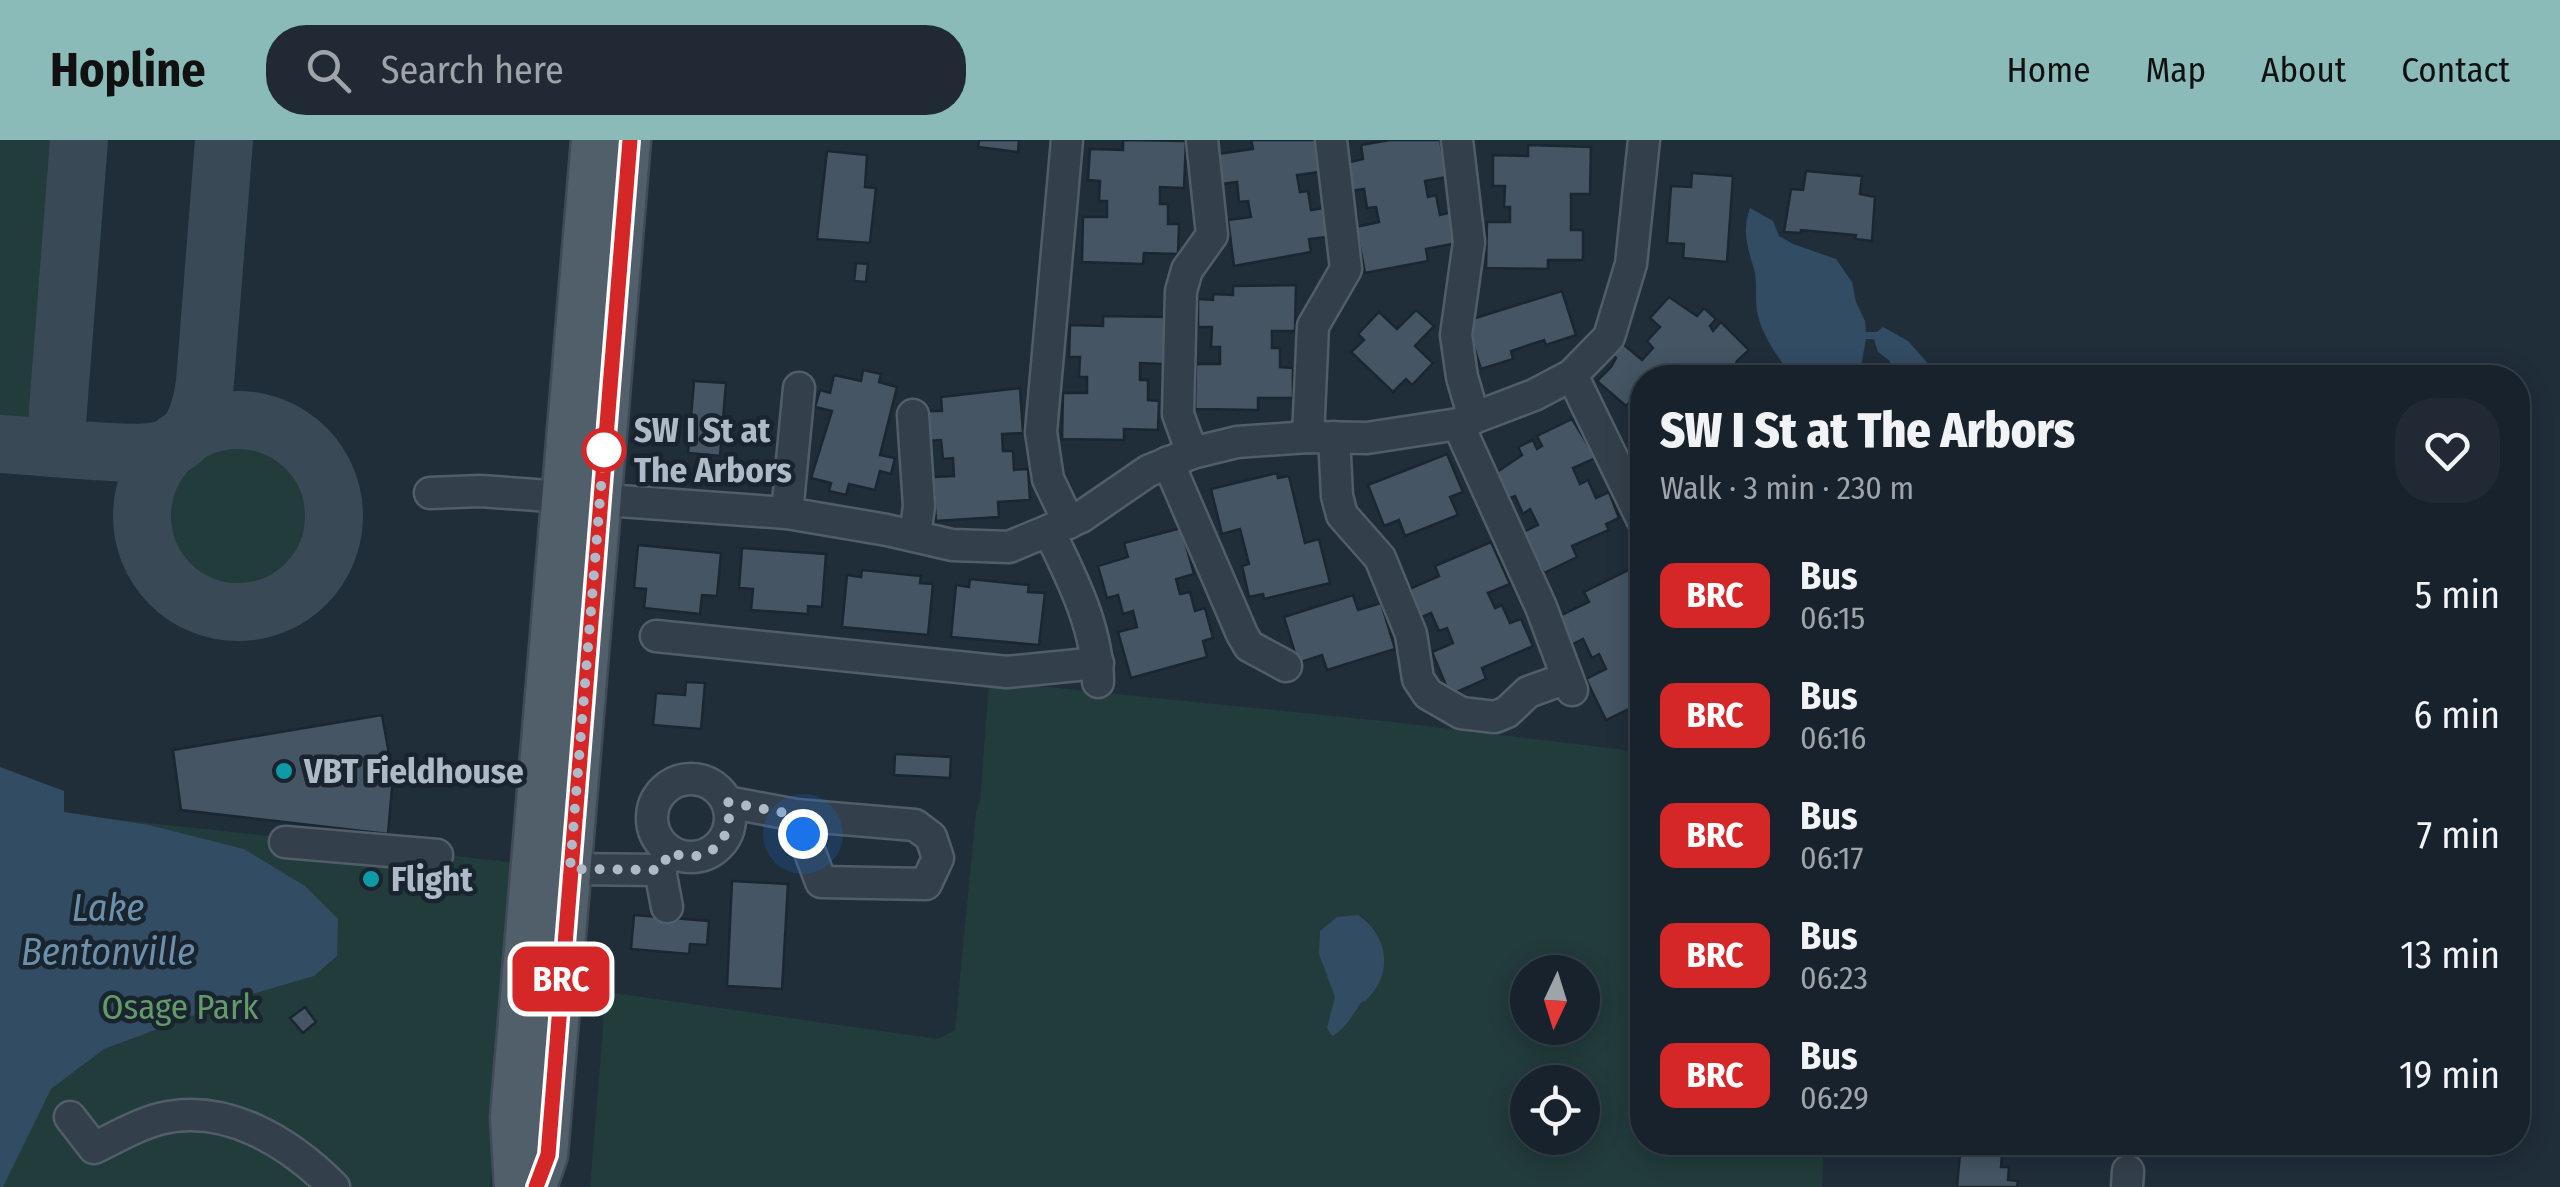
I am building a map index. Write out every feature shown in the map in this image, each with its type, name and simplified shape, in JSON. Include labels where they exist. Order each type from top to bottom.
[{"type":"main road","points":[[536,1187],[548,1155],[570,869],[592,140]]},
{"type":"main road","points":[[516,1187],[511,1118],[581,498],[630,140]]},
{"type":"street","points":[[656,636],[1007,672],[1098,673],[1096,647],[1059,527],[1041,432],[1067,140]]},
{"type":"street","points":[[1202,140],[1212,235],[1183,279],[1180,457],[1242,634],[1249,646],[1286,666]]},
{"type":"street","points":[[1331,140],[1346,269],[1313,326],[1321,437],[1336,496],[1342,514],[1380,558],[1412,634],[1418,679],[1428,694],[1460,713],[1495,717],[1508,712],[1528,692],[1570,684],[1466,421],[1456,335],[1470,242],[1457,140]]},
{"type":"street","points":[[430,493],[480,491],[787,512],[952,545],[1009,548],[1059,527],[1148,471],[1180,457],[1237,442],[1367,438],[1466,421],[1534,395],[1572,375],[1609,337],[1631,264],[1644,140]]},
{"type":"street","points":[[1572,375],[1630,475]]},
{"type":"street","points":[[787,512],[799,388]]},
{"type":"street","points":[[913,414],[919,506],[915,536]]},
{"type":"street","points":[[666,907],[665,861],[652,826],[652,813],[663,791],[673,783],[698,780],[710,784],[727,802],[796,815]]},
{"type":"street","points":[[570,869],[689,858],[715,850],[730,828],[727,802]]},
{"type":"street","points":[[285,842],[436,856]]},
{"type":"street","points":[[70,1118],[94,1148],[161,1118],[194,1116],[241,1122],[312,1165],[334,1187]]},
{"type":"green space","points":[[0,140],[61,140],[50,280],[35,384],[27,418],[0,423]]},
{"type":"green space","points":[[238,438],[268,444],[293,461],[310,486],[316,516],[310,546],[293,571],[268,588],[238,594],[208,588],[183,571],[166,546],[160,516],[166,486],[183,461],[208,444]]},
{"type":"green space","points":[[989,681],[1630,751],[1630,1155],[1823,1155],[1822,1187],[590,1187],[606,992],[938,1039],[955,1030]]},
{"type":"green space","name":"Osage Park","points":[[0,807],[519,863],[490,1187],[0,1187]]},
{"type":"water","points":[[1750,208],[1773,221],[1779,236],[1836,259],[1852,282],[1866,332],[1877,332],[1883,327],[1908,341],[1929,365],[1890,365],[1878,352],[1874,339],[1866,339],[1861,365],[1784,365],[1758,316],[1746,225]]},
{"type":"water","name":"Lake Bentonville","points":[[0,767],[64,791],[64,812],[149,825],[244,849],[305,886],[338,919],[337,956],[314,976],[252,994],[104,1049],[51,1089],[3,1187],[0,1187]]},
{"type":"water","points":[[1358,915],[1380,942],[1384,953],[1382,975],[1370,996],[1332,1036],[1327,1028],[1335,997],[1319,954],[1320,931],[1337,917]]},
{"type":"building","points":[[979,140],[1019,140],[1018,152],[978,147]]},
{"type":"building","points":[[1123,140],[1186,141],[1184,188],[1160,187],[1160,204],[1168,204],[1168,224],[1179,224],[1178,254],[1144,253],[1143,264],[1082,262],[1083,217],[1107,217],[1107,201],[1099,201],[1100,181],[1088,180],[1090,149],[1123,150]]},
{"type":"building","points":[[1251,140],[1315,140],[1319,172],[1297,175],[1300,192],[1308,191],[1311,210],[1324,208],[1327,237],[1309,239],[1311,252],[1234,266],[1228,220],[1251,217],[1248,201],[1239,202],[1237,182],[1222,184],[1218,154],[1253,149]]},
{"type":"building","points":[[1390,140],[1440,140],[1447,177],[1425,181],[1428,197],[1436,195],[1440,215],[1452,212],[1457,243],[1426,249],[1428,261],[1365,273],[1356,227],[1379,222],[1376,207],[1367,208],[1364,189],[1351,191],[1346,163],[1363,159],[1361,145]]},
{"type":"building","points":[[1528,145],[1591,147],[1590,194],[1571,194],[1571,230],[1583,230],[1583,260],[1548,260],[1548,269],[1486,268],[1487,222],[1510,222],[1510,207],[1504,207],[1505,186],[1493,186],[1493,155],[1528,156]]},
{"type":"building","points":[[827,151],[867,155],[865,187],[876,188],[870,243],[817,239]]},
{"type":"building","points":[[1806,171],[1862,176],[1860,194],[1875,197],[1872,241],[1855,239],[1856,235],[1784,232],[1791,189],[1803,190]]},
{"type":"building","points":[[1692,173],[1733,176],[1727,262],[1683,258],[1684,244],[1667,243],[1671,186],[1691,187]]},
{"type":"building","points":[[856,263],[868,264],[866,282],[854,281]]},
{"type":"building","points":[[1296,285],[1295,331],[1272,331],[1272,348],[1280,348],[1280,367],[1293,368],[1293,398],[1258,398],[1258,410],[1195,409],[1196,364],[1220,364],[1220,347],[1211,347],[1212,327],[1198,327],[1198,299],[1213,300],[1213,294],[1233,295],[1233,286]]},
{"type":"building","points":[[1562,291],[1576,335],[1511,351],[1513,359],[1481,369],[1466,321]]},
{"type":"building","points":[[1669,297],[1697,316],[1704,308],[1716,319],[1710,326],[1713,331],[1721,322],[1749,350],[1735,365],[1630,365],[1630,402],[1626,406],[1597,381],[1611,367],[1616,358],[1613,355],[1623,344],[1642,360],[1653,348],[1647,341],[1660,327],[1650,318]]},
{"type":"building","points":[[1416,310],[1434,326],[1415,346],[1433,363],[1412,385],[1406,379],[1393,392],[1351,352],[1364,340],[1358,334],[1379,312],[1397,329]]},
{"type":"building","points":[[1103,316],[1166,317],[1164,364],[1140,363],[1140,380],[1148,380],[1148,400],[1159,401],[1158,430],[1124,429],[1124,440],[1062,439],[1063,393],[1087,393],[1087,377],[1079,377],[1080,357],[1069,357],[1070,325],[1103,326]]},
{"type":"building","points":[[863,370],[881,374],[879,382],[897,387],[880,455],[895,458],[891,474],[880,471],[875,490],[849,484],[846,495],[829,491],[831,483],[811,478],[832,411],[815,407],[820,390],[830,393],[834,375],[861,381]]},
{"type":"building","points":[[694,381],[726,383],[720,456],[688,453]]},
{"type":"building","points":[[1020,388],[1023,433],[1002,434],[1003,451],[1013,451],[1014,470],[1028,469],[1030,500],[998,502],[999,517],[936,521],[933,477],[954,476],[953,458],[943,459],[941,440],[927,441],[924,411],[942,411],[941,397]]},
{"type":"building","points":[[1572,419],[1596,458],[1573,468],[1580,484],[1588,480],[1596,498],[1609,492],[1619,518],[1606,524],[1609,530],[1572,546],[1577,557],[1544,573],[1519,534],[1538,525],[1530,509],[1523,514],[1515,496],[1505,500],[1494,474],[1522,455],[1518,447],[1533,440],[1537,449],[1542,446],[1537,436]]},
{"type":"building","points":[[1447,454],[1463,492],[1450,497],[1458,515],[1405,536],[1399,520],[1384,526],[1368,485]]},
{"type":"building","points":[[1277,473],[1278,478],[1289,476],[1305,543],[1319,539],[1330,583],[1264,599],[1263,594],[1249,597],[1242,566],[1249,564],[1240,529],[1222,534],[1211,489]]},
{"type":"building","points":[[1181,528],[1194,574],[1176,579],[1180,594],[1190,592],[1195,611],[1205,608],[1213,638],[1203,641],[1207,657],[1131,678],[1118,632],[1137,627],[1133,611],[1123,614],[1118,595],[1107,598],[1098,566],[1128,557],[1124,543]]},
{"type":"building","points":[[1491,542],[1510,584],[1488,593],[1495,608],[1502,605],[1510,623],[1521,619],[1533,646],[1482,668],[1486,679],[1450,695],[1432,652],[1453,643],[1447,628],[1439,631],[1431,613],[1420,618],[1407,590],[1439,576],[1435,566]]},
{"type":"building","points":[[638,545],[721,553],[717,596],[702,595],[700,614],[644,608],[646,589],[634,588]]},
{"type":"building","points":[[742,548],[826,554],[822,607],[808,606],[808,614],[751,610],[753,589],[739,588]]},
{"type":"building","points":[[1630,569],[1630,708],[1606,720],[1586,679],[1606,669],[1599,654],[1592,658],[1583,639],[1571,645],[1557,617],[1589,602],[1584,592]]},
{"type":"building","points":[[862,570],[921,576],[920,583],[933,584],[928,635],[842,627],[847,575],[861,577]]},
{"type":"building","points":[[970,579],[1029,585],[1028,592],[1045,593],[1039,645],[951,637],[956,585],[969,587]]},
{"type":"building","points":[[1353,595],[1358,610],[1381,603],[1395,649],[1327,670],[1322,655],[1298,663],[1284,617]]},
{"type":"building","points":[[686,682],[705,683],[701,729],[653,725],[656,693],[685,695]]},
{"type":"building","name":"VBT Fieldhouse","points":[[382,715],[393,776],[388,834],[181,810],[173,750]]},
{"type":"building","points":[[895,754],[951,757],[950,778],[894,775]]},
{"type":"building","points":[[732,881],[788,884],[782,989],[727,986]]},
{"type":"building","points":[[634,915],[709,921],[707,945],[690,944],[689,954],[631,949]]},
{"type":"building","points":[[305,1007],[316,1022],[303,1033],[290,1018]]},
{"type":"building","points":[[1960,1155],[2002,1155],[2001,1167],[2009,1167],[2008,1180],[2018,1181],[2017,1187],[1957,1187]]},
{"type":"taxiway","points":[[55,448],[79,140]]},
{"type":"taxiway","points":[[0,444],[137,453],[170,447],[193,426],[205,382],[224,140]]},
{"type":"taxiway","points":[[238,420],[275,428],[306,448],[326,479],[334,516],[326,553],[306,584],[275,604],[238,612],[201,604],[170,584],[150,553],[142,516],[150,479],[170,448],[201,428],[238,420]]},
{"type":"bus line","name":"BRC","points":[[536,1187],[548,1155],[630,140]]},
{"type":"place","name":"SW I St at The Arbors","points":[[604,450]]},
{"type":"place","name":"VBT Fieldhouse","points":[[284,771]]},
{"type":"place","name":"Flight","points":[[371,879]]},
{"type":"route","points":[[604,450],[570,869],[660,870],[670,852],[689,858],[703,856],[715,850],[730,828],[727,802],[796,815],[803,834]]}]
